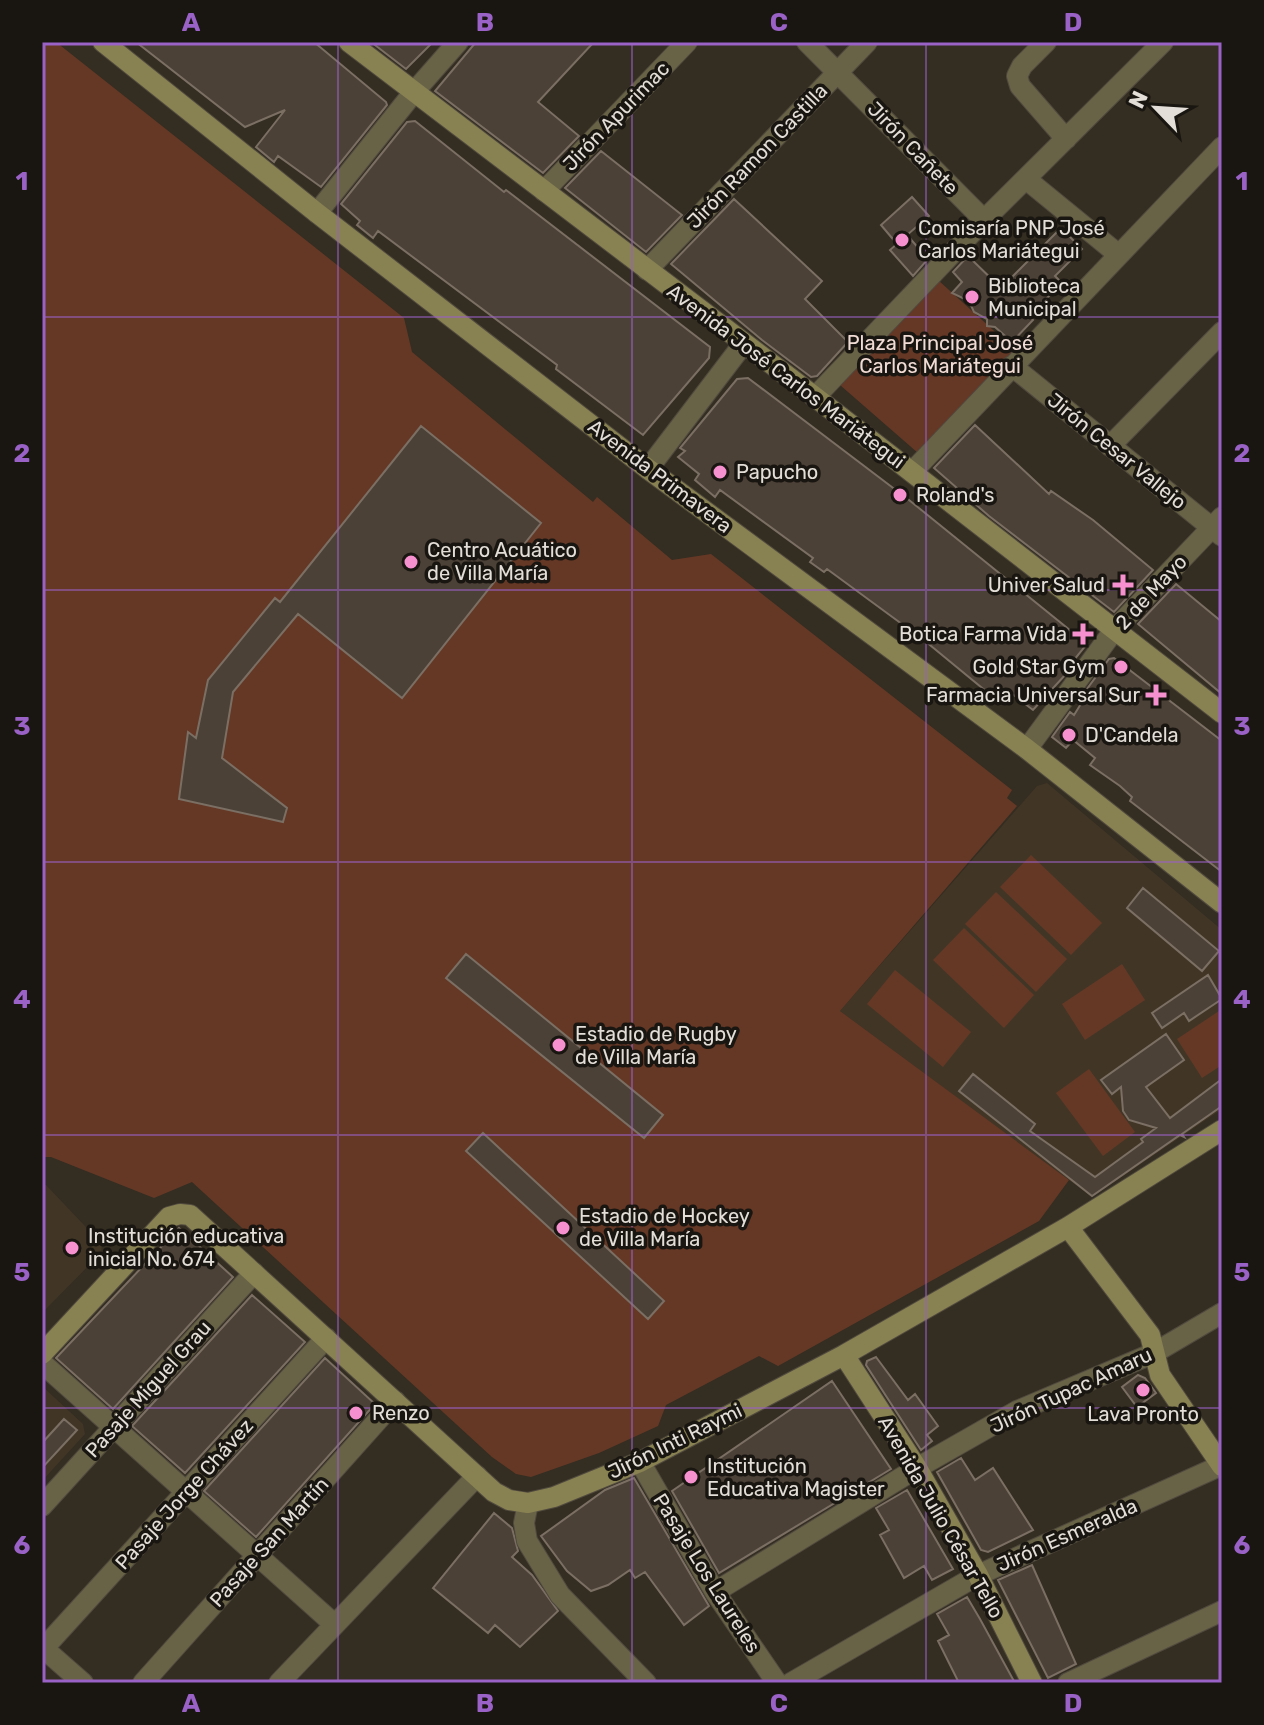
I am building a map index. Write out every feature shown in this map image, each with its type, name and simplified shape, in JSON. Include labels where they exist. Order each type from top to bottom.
[{"type":"street","name":"Avenida Primavera","points":[[103,42],[317,213],[648,469],[1027,749],[1222,903]]},
{"type":"street","name":"Avenida José Carlos Mariátegui","points":[[349,42],[815,397],[1222,713]]},
{"type":"street","points":[[317,213],[458,42]]},
{"type":"street","name":"Jirón Apurimac","points":[[544,191],[687,42]]},
{"type":"street","name":"Jirón Cañete","points":[[807,42],[984,220]]},
{"type":"street","name":"Jirón Ramon Castilla","points":[[647,270],[867,42]]},
{"type":"street","points":[[1046,42],[1022,66],[1017,76],[1020,86],[1066,139]]},
{"type":"street","points":[[815,397],[984,220],[1163,42]]},
{"type":"street","points":[[912,472],[1222,147]]},
{"type":"street","points":[[1026,179],[1119,255]]},
{"type":"street","points":[[1110,446],[1222,332]]},
{"type":"street","points":[[648,469],[744,343]]},
{"type":"street","name":"Jirón Cesar Vallejo","points":[[1012,366],[1110,446],[1219,527]]},
{"type":"street","name":"2 de Mayo","points":[[1027,749],[1115,629],[1219,527]]},
{"type":"street","name":"Jirón Inti Raymi","points":[[528,1503],[554,1497],[640,1462],[844,1355],[1068,1227],[1222,1130]]},
{"type":"street","points":[[42,1354],[169,1217],[190,1215],[494,1492],[509,1500],[528,1503],[524,1523],[527,1541],[560,1595],[646,1683]]},
{"type":"street","points":[[1068,1227],[1150,1335],[1160,1375],[1222,1466]]},
{"type":"street","name":"Pasaje Miguel Grau","points":[[42,1506],[254,1273]]},
{"type":"street","name":"Jirón Tupac Amaru","points":[[715,1592],[917,1468],[1017,1411],[1154,1353],[1222,1313]]},
{"type":"street","name":"Pasaje Jorge Chávez","points":[[43,1648],[326,1338]]},
{"type":"street","name":"Avenida Julio César Tello","points":[[844,1355],[917,1468],[978,1575],[1032,1683]]},
{"type":"street","points":[[42,1363],[334,1624]]},
{"type":"street","name":"Pasaje San Martín","points":[[143,1683],[395,1401]]},
{"type":"street","name":"Pasaje Los Laureles","points":[[640,1462],[715,1592],[777,1683]]},
{"type":"street","name":"Jirón Esmeralda","points":[[791,1683],[978,1575],[1222,1466]]},
{"type":"street","points":[[279,1683],[477,1476]]},
{"type":"street","points":[[1068,1683],[1222,1611]]},
{"type":"street","points":[[43,1648],[83,1683]]},
{"type":"shaded area","points":[[1047,783],[1222,930],[1222,1109],[1092,1197],[840,1011],[1037,786]]},
{"type":"shaded area","name":"Institución educativa inicial No. 674","points":[[46,1185],[102,1244],[101,1253],[42,1313],[42,1186]]},
{"type":"shaded area","points":[[42,1386],[83,1424],[85,1434],[42,1481]]},
{"type":"green space","points":[[42,42],[56,42],[404,318],[412,352],[593,502],[597,497],[672,560],[711,554],[1012,790],[1007,798],[1017,806],[840,1011],[1069,1180],[1039,1221],[778,1366],[759,1356],[666,1405],[658,1426],[599,1453],[531,1477],[516,1474],[492,1457],[192,1182],[154,1198],[51,1157],[42,1157]]},
{"type":"green space","name":"Plaza Principal José Carlos Mariátegui","points":[[938,280],[1015,350],[918,453],[840,385]]},
{"type":"green space","points":[[1031,855],[1102,923],[1071,955],[1000,887]]},
{"type":"green space","points":[[996,892],[1067,959],[1036,992],[965,924]]},
{"type":"green space","points":[[964,928],[1034,995],[1004,1028],[933,960]]},
{"type":"green space","points":[[1122,964],[1145,1000],[1085,1040],[1062,1004]]},
{"type":"green space","points":[[895,970],[971,1032],[943,1067],[867,1004]]},
{"type":"green space","points":[[1222,1009],[1222,1065],[1202,1078],[1177,1039]]},
{"type":"green space","points":[[1089,1069],[1135,1132],[1103,1156],[1056,1093]]},
{"type":"building","points":[[136,42],[314,42],[387,105],[321,187],[278,156],[274,162],[256,147],[285,110],[245,127]]},
{"type":"building","points":[[371,42],[433,42],[406,69]]},
{"type":"building","points":[[476,42],[594,42],[538,102],[579,136],[543,173],[435,91]]},
{"type":"building","points":[[415,121],[710,347],[709,358],[643,435],[556,369],[557,365],[378,231],[373,238],[357,225],[360,221],[341,204],[407,122]]},
{"type":"building","points":[[601,151],[682,215],[646,252],[565,188]]},
{"type":"building","name":"Comisaría PNP José Carlos Mariátegui","points":[[912,197],[929,216],[907,235],[928,259],[913,276],[890,250],[897,244],[881,225]]},
{"type":"building","points":[[734,199],[822,281],[805,299],[848,342],[817,376],[811,377],[762,340],[671,264]]},
{"type":"building","points":[[1061,228],[1082,249],[1055,276],[1062,283],[1029,316],[1033,320],[1012,342],[995,327],[987,326],[987,319],[974,312],[969,301],[952,293],[962,282],[953,272],[968,256],[1001,288]]},
{"type":"building","points":[[748,378],[909,500],[1087,644],[1065,671],[1069,670],[1066,674],[1033,710],[1007,690],[998,701],[925,641],[827,569],[824,572],[810,562],[813,558],[720,490],[715,497],[695,480],[699,474],[678,457],[685,451],[680,448],[737,379]]},
{"type":"building","points":[[975,425],[1049,494],[1051,491],[1093,520],[1153,570],[1114,612],[989,516],[934,468]]},
{"type":"building","name":"Centro Acuático de Villa María","points":[[421,426],[541,523],[402,698],[298,614],[233,692],[222,758],[287,808],[283,822],[179,799],[188,732],[196,738],[208,680],[275,598],[280,602]]},
{"type":"building","points":[[1176,584],[1222,622],[1222,694],[1138,624]]},
{"type":"building","points":[[1114,658],[1222,741],[1222,872],[1130,801],[1132,797],[1120,786],[1090,765],[1095,758],[1073,740],[1066,748],[1052,737],[1070,712],[1074,715],[1089,691],[1087,689],[1109,659]]},
{"type":"building","points":[[1143,888],[1219,951],[1202,971],[1127,908]]},
{"type":"building","points":[[466,954],[663,1115],[644,1138],[446,978]]},
{"type":"building","points":[[1208,975],[1222,999],[1189,1021],[1184,1013],[1162,1028],[1152,1013]]},
{"type":"building","points":[[1166,1034],[1184,1060],[1146,1087],[1170,1118],[1222,1079],[1222,1106],[1182,1134],[1184,1137],[1180,1135],[1092,1196],[959,1091],[973,1074],[1035,1124],[1030,1131],[1095,1177],[1143,1142],[1141,1139],[1156,1128],[1129,1120],[1123,1111],[1121,1087],[1112,1094],[1101,1080]]},
{"type":"building","points":[[483,1133],[664,1301],[648,1319],[466,1151]]},
{"type":"building","points":[[179,1228],[233,1277],[113,1409],[56,1358]]},
{"type":"building","points":[[252,1295],[305,1342],[185,1473],[132,1426]]},
{"type":"building","points":[[876,1357],[908,1400],[915,1394],[938,1426],[927,1435],[932,1441],[921,1450],[866,1365],[867,1361]]},
{"type":"building","points":[[325,1358],[375,1404],[256,1537],[204,1491]]},
{"type":"building","points":[[1138,1375],[1145,1378],[1156,1393],[1137,1407],[1122,1387]]},
{"type":"building","points":[[832,1381],[891,1469],[719,1573],[672,1491]]},
{"type":"building","points":[[64,1419],[77,1430],[42,1468],[42,1443]]},
{"type":"building","points":[[961,1458],[975,1480],[993,1468],[1033,1530],[988,1552],[981,1550],[937,1472]]},
{"type":"building","points":[[634,1478],[709,1606],[684,1625],[645,1572],[635,1578],[630,1570],[608,1585],[591,1591],[567,1571],[541,1536],[605,1490]]},
{"type":"building","points":[[907,1490],[953,1569],[932,1580],[924,1566],[904,1578],[880,1535],[889,1530],[876,1508]]},
{"type":"building","points":[[494,1513],[512,1528],[518,1551],[512,1557],[532,1575],[558,1611],[520,1647],[495,1625],[488,1633],[433,1588]]},
{"type":"building","points":[[1032,1565],[1076,1664],[1048,1678],[998,1580]]},
{"type":"building","points":[[967,1597],[1015,1683],[959,1683],[938,1641],[949,1635],[937,1614]]},
{"type":"place","name":"Comisaría PNP José Carlos Mariátegui","points":[[902,240]]},
{"type":"place","name":"Biblioteca Municipal","points":[[972,297]]},
{"type":"place","name":"Papucho","points":[[720,472]]},
{"type":"place","name":"Roland's","points":[[900,495]]},
{"type":"place","name":"Centro Acuático de Villa María","points":[[411,562]]},
{"type":"place","name":"Univer Salud","points":[[1123,585]]},
{"type":"place","name":"Botica Farma Vida","points":[[1083,634]]},
{"type":"place","name":"Gold Star Gym","points":[[1121,667]]},
{"type":"place","name":"Farmacia Universal Sur","points":[[1156,695]]},
{"type":"place","name":"D'Candela","points":[[1069,735]]},
{"type":"place","name":"Estadio de Rugby de Villa María","points":[[559,1045]]},
{"type":"place","name":"Estadio de Hockey de Villa María","points":[[563,1228]]},
{"type":"place","name":"Institución educativa inicial No. 674","points":[[72,1248]]},
{"type":"place","name":"Lava Pronto","points":[[1143,1390]]},
{"type":"place","name":"Renzo","points":[[356,1413]]},
{"type":"place","name":"Institución Educativa Magister","points":[[691,1477]]}]
